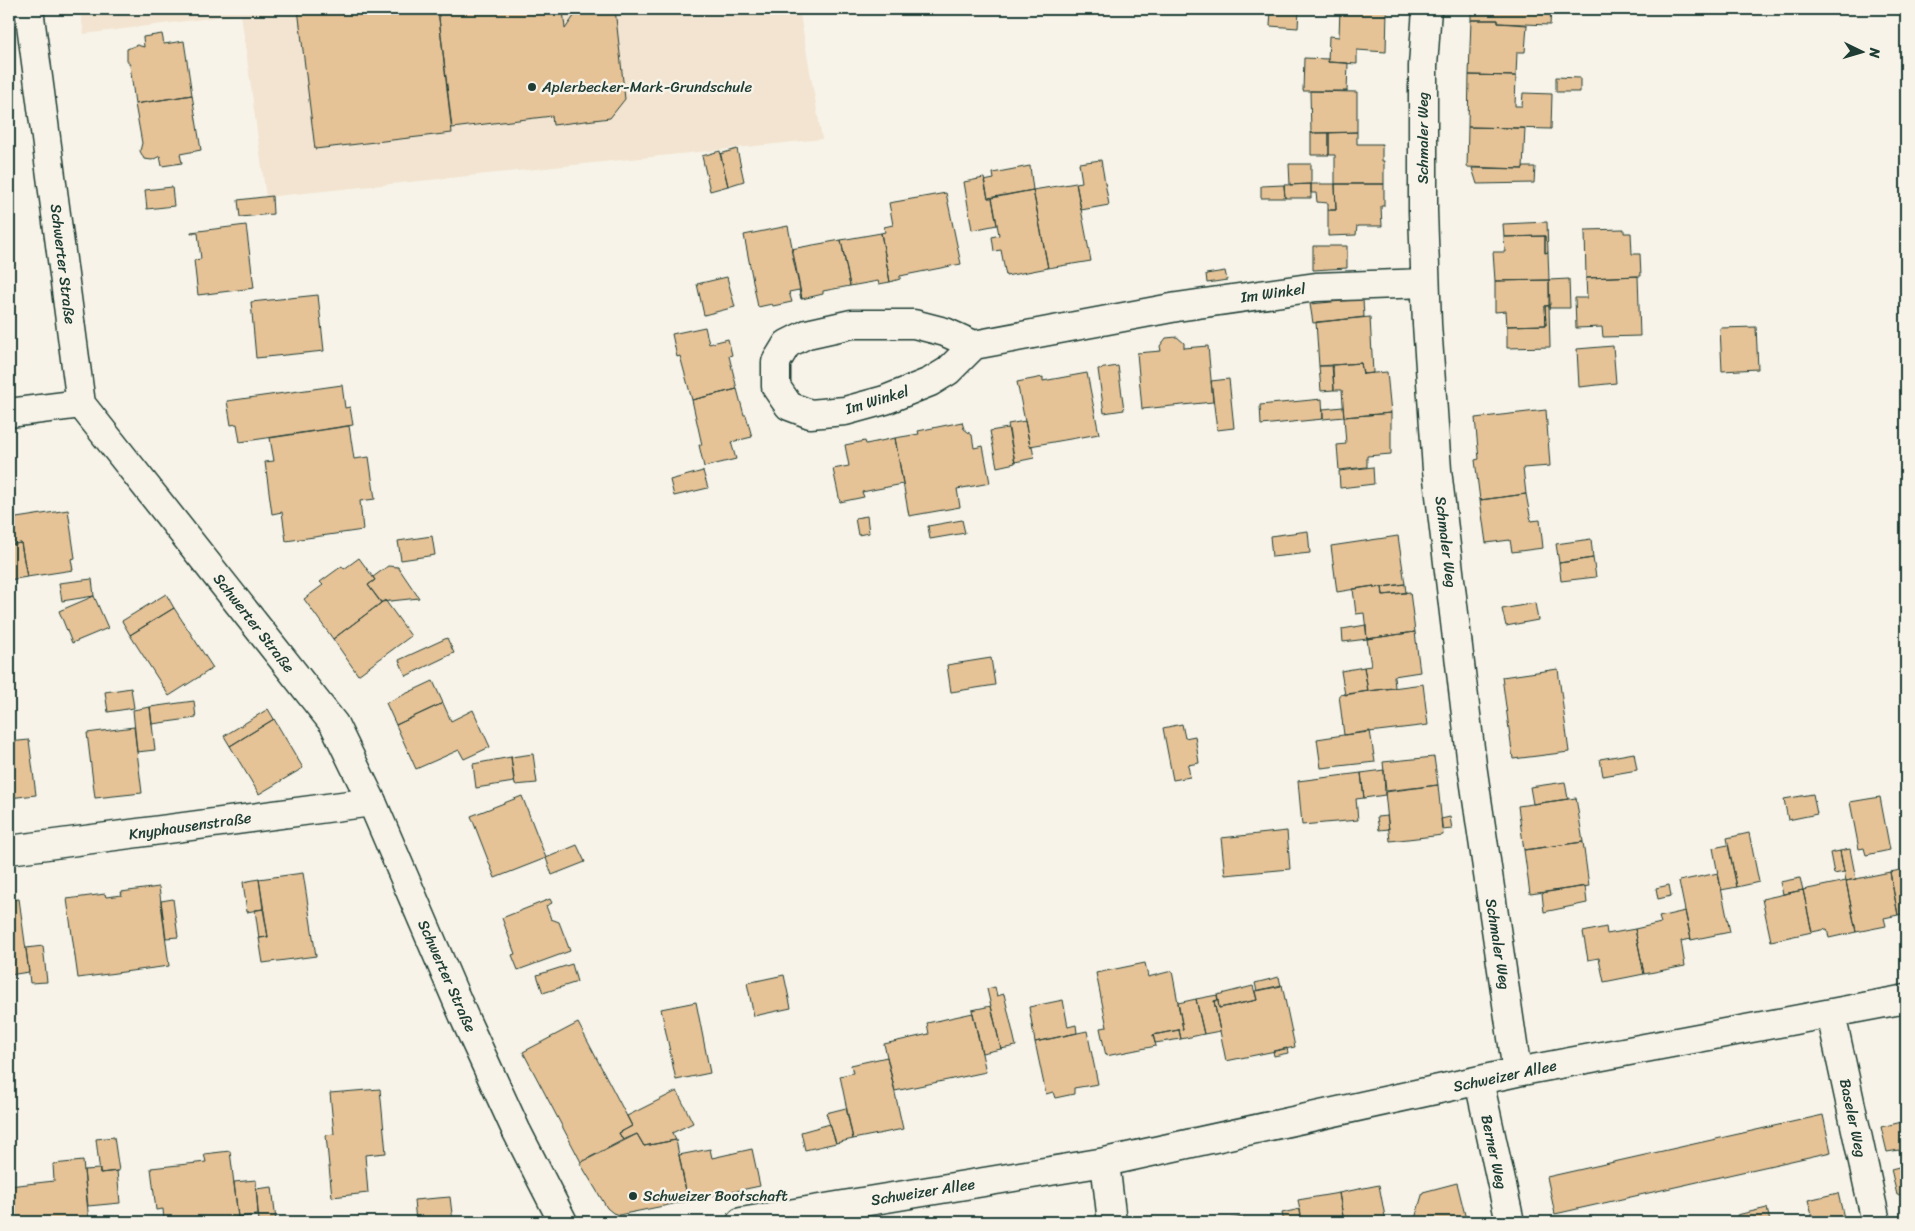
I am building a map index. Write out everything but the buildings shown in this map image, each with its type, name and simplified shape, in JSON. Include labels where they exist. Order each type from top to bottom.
[{"type":"street","name":"Schwerter Straße","points":[[29,9],[81,404],[334,724],[372,802],[473,1036],[516,1130],[563,1222]]},
{"type":"street","name":"Schmaler Weg","points":[[1427,9],[1423,76],[1422,211],[1426,324],[1437,470],[1474,775],[1517,1072]]},
{"type":"street","name":"Im Winkel","points":[[974,345],[945,332],[914,324],[852,324],[807,334],[787,344],[776,362],[776,387],[789,406],[810,414],[846,411],[885,400],[930,382],[948,371],[974,345],[1177,307],[1316,287],[1426,283]]},
{"type":"street","points":[[9,413],[81,404]]},
{"type":"street","name":"Knyphausenstraße","points":[[9,850],[372,802]]},
{"type":"street","name":"Schweizer Allee","points":[[741,1222],[1105,1162],[1517,1072],[1906,999]]},
{"type":"street","name":"Baseler Weg","points":[[1831,1014],[1876,1222]]},
{"type":"street","name":"Berner Weg","points":[[1479,1081],[1510,1222]]},
{"type":"street","points":[[1105,1162],[1112,1222]]},
{"type":"shaded area","name":"Aplerbecker-Mark-Grundschule","points":[[80,9],[799,9],[822,139],[266,197],[241,14],[84,34]]},
{"type":"place","name":"Aplerbecker-Mark-Grundschule","points":[[532,87]]},
{"type":"place","name":"Schweizer Bootschaft","points":[[633,1196]]}]
